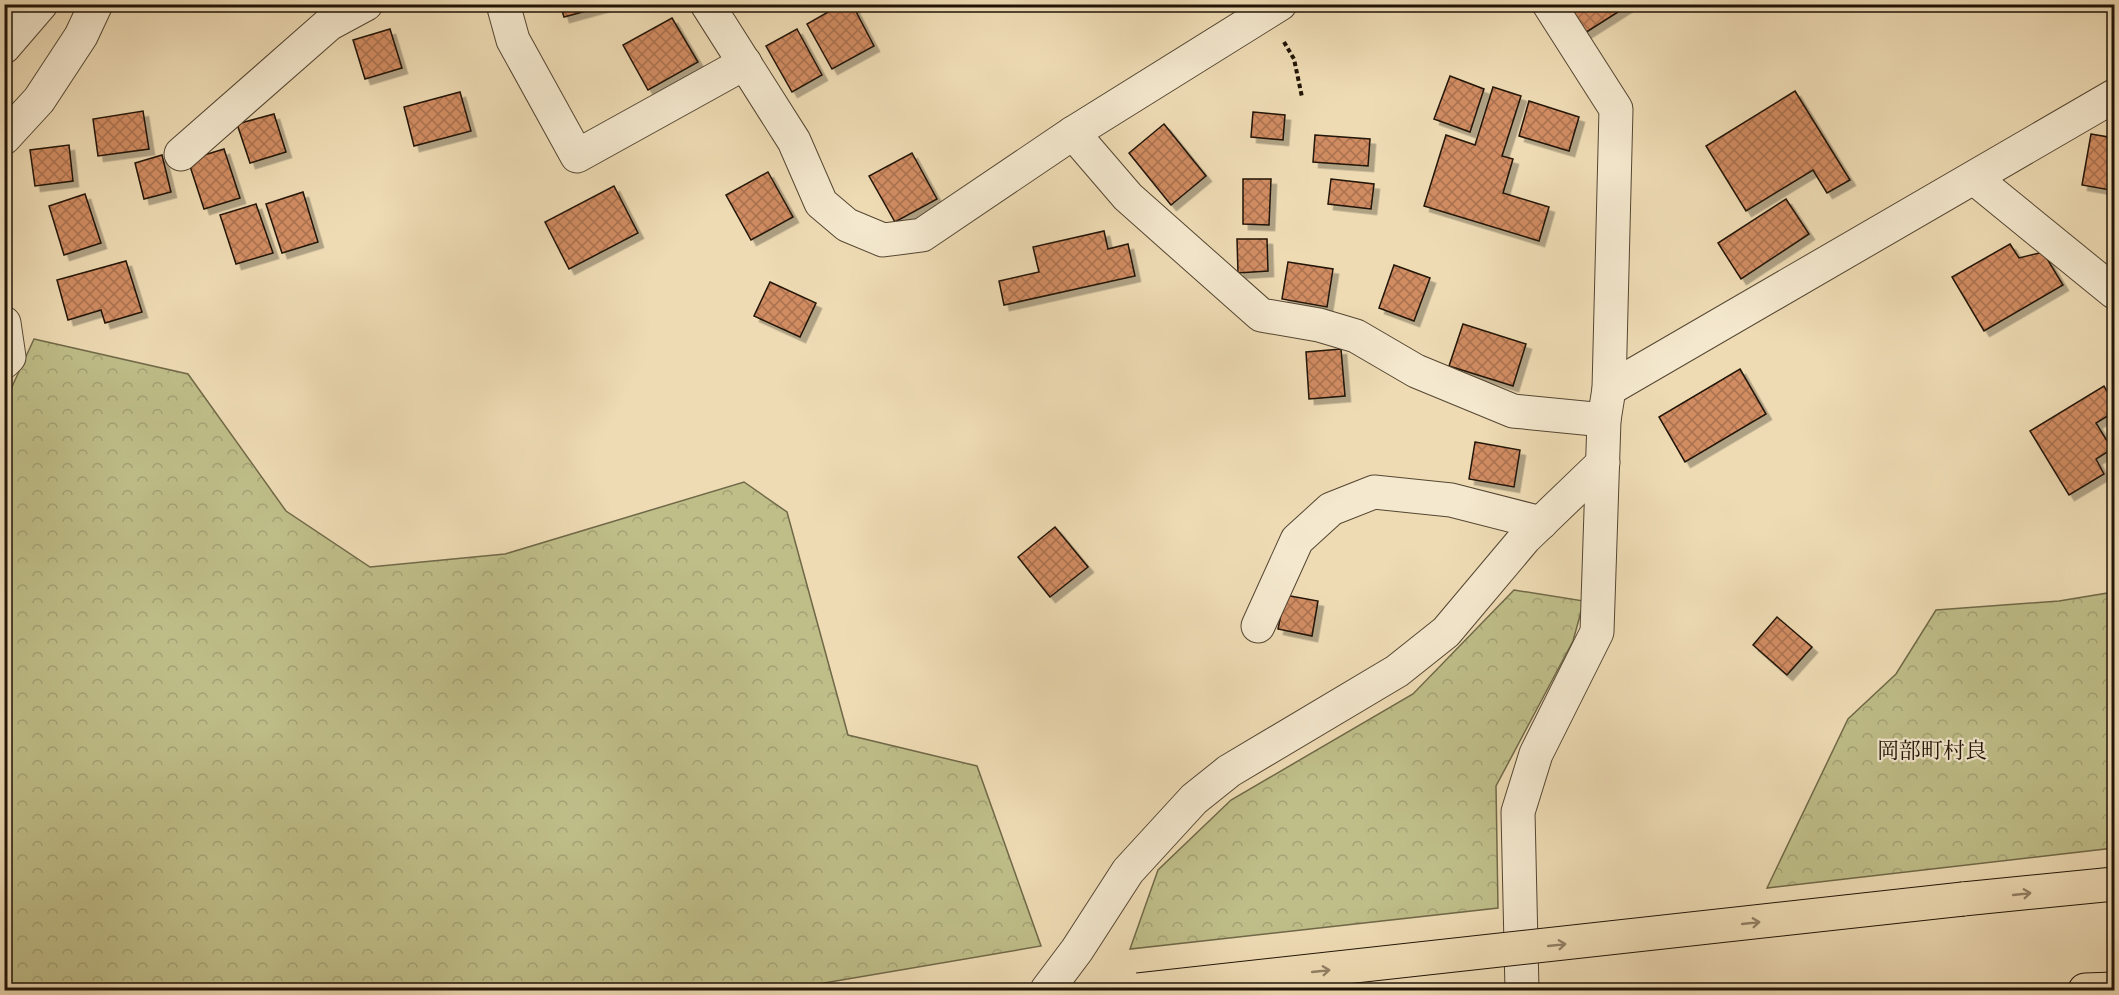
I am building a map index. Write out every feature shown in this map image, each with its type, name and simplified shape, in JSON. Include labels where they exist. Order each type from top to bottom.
[{"type":"highway","points":[[1138,990],[2115,884]]},
{"type":"highway","points":[[2085,990],[2115,989]]},
{"type":"street","points":[[4,47],[41,4]]},
{"type":"street","points":[[4,162],[39,100],[81,36],[96,4]]},
{"type":"street","points":[[181,154],[329,24],[366,4]]},
{"type":"street","points":[[503,4],[513,40],[578,156],[745,63]]},
{"type":"street","points":[[707,4],[794,141],[821,203],[847,225],[884,240],[922,235],[1073,133],[1273,9]]},
{"type":"street","points":[[1522,990],[1518,812],[1536,754],[1597,632],[1616,109],[1549,4]]},
{"type":"street","points":[[1073,133],[1128,197],[1261,315],[1319,325],[1356,336],[1416,371],[1513,411],[1606,404],[1974,178],[2115,96]]},
{"type":"street","points":[[4,138],[39,100]]},
{"type":"street","points":[[1974,178],[2115,292]]},
{"type":"street","points":[[4,323],[9,357],[4,362]]},
{"type":"street","points":[[1047,990],[1077,950],[1128,871],[1194,799],[1229,771],[1405,664],[1446,632],[1525,538],[1603,463]]},
{"type":"street","points":[[1258,626],[1297,540],[1331,509],[1374,492],[1451,500],[1541,523]]},
{"type":"path","points":[[1273,9],[1294,59],[1302,98]]},
{"type":"green space","points":[[34,339],[188,374],[286,511],[370,567],[505,554],[744,482],[787,512],[848,735],[977,766],[1041,946],[783,990],[5,990],[4,404]]},
{"type":"green space","points":[[1514,590],[1584,601],[1573,641],[1496,786],[1498,908],[1130,949],[1158,870],[1231,800],[1413,694]]},
{"type":"green space","points":[[2114,592],[2114,848],[1767,888],[1848,719],[1896,674],[1936,610],[2059,601]]},
{"type":"building","points":[[560,4],[612,4],[564,17]]},
{"type":"building","points":[[842,4],[852,4],[874,46],[832,69],[807,24]]},
{"type":"building","points":[[1567,4],[1629,4],[1629,5],[1585,33]]},
{"type":"building","points":[[672,18],[698,62],[648,90],[623,45]]},
{"type":"building","points":[[390,29],[402,68],[365,79],[353,40]]},
{"type":"building","points":[[797,29],[822,75],[792,92],[766,46]]},
{"type":"building","points":[[1450,76],[1484,89],[1470,132],[1434,119]]},
{"type":"building","points":[[1493,87],[1521,96],[1502,156],[1513,159],[1503,193],[1549,207],[1539,241],[1424,206],[1446,135],[1475,145]]},
{"type":"building","points":[[1795,91],[1850,180],[1827,193],[1813,170],[1746,211],[1706,146]]},
{"type":"building","points":[[460,92],[471,131],[414,146],[404,107]]},
{"type":"building","points":[[1529,101],[1579,117],[1569,151],[1519,136]]},
{"type":"building","points":[[143,111],[149,149],[98,156],[93,119]]},
{"type":"building","points":[[1253,112],[1285,115],[1283,140],[1251,137]]},
{"type":"building","points":[[274,114],[286,152],[250,163],[237,124]]},
{"type":"building","points":[[1164,124],[1206,176],[1171,205],[1129,153]]},
{"type":"building","points":[[2091,134],[2114,138],[2114,166],[2110,190],[2082,185]]},
{"type":"building","points":[[1315,135],[1370,139],[1368,166],[1313,162]]},
{"type":"building","points":[[69,145],[73,181],[35,186],[30,150]]},
{"type":"building","points":[[224,149],[240,198],[204,209],[188,160]]},
{"type":"building","points":[[912,153],[937,199],[895,222],[869,176]]},
{"type":"building","points":[[162,155],[171,192],[144,199],[135,163]]},
{"type":"building","points":[[768,172],[793,217],[751,240],[726,195]]},
{"type":"building","points":[[1243,179],[1271,179],[1269,225],[1243,224]]},
{"type":"building","points":[[1331,179],[1374,184],[1371,209],[1328,204]]},
{"type":"building","points":[[614,186],[638,233],[569,269],[545,222]]},
{"type":"building","points":[[303,192],[318,242],[282,253],[266,204]]},
{"type":"building","points":[[85,194],[101,243],[64,255],[49,206]]},
{"type":"building","points":[[1786,199],[1809,234],[1741,279],[1718,243]]},
{"type":"building","points":[[256,204],[273,253],[236,264],[220,215]]},
{"type":"building","points":[[1104,231],[1108,249],[1128,244],[1135,276],[1004,305],[999,281],[1039,272],[1033,247]]},
{"type":"building","points":[[1237,239],[1267,239],[1268,271],[1238,273]]},
{"type":"building","points":[[2010,244],[2019,258],[2043,252],[2063,285],[1984,331],[1952,277]]},
{"type":"building","points":[[126,261],[142,312],[105,323],[101,310],[68,320],[57,280]]},
{"type":"building","points":[[1288,262],[1333,269],[1327,307],[1282,299]]},
{"type":"building","points":[[1394,265],[1430,278],[1414,321],[1379,308]]},
{"type":"building","points":[[770,282],[816,303],[800,337],[754,316]]},
{"type":"building","points":[[1463,324],[1526,344],[1513,386],[1449,366]]},
{"type":"building","points":[[1341,349],[1345,396],[1309,399],[1306,352]]},
{"type":"building","points":[[1740,369],[1766,414],[1685,462],[1659,417]]},
{"type":"building","points":[[2104,386],[2114,404],[2114,412],[2096,423],[2112,449],[2096,459],[2104,474],[2069,495],[2030,431]]},
{"type":"building","points":[[1475,442],[1520,450],[1514,487],[1469,479]]},
{"type":"building","points":[[2114,512],[2114,527],[2110,514]]},
{"type":"building","points":[[1055,527],[1088,567],[1050,597],[1018,557]]},
{"type":"building","points":[[1285,595],[1318,601],[1312,636],[1278,629]]},
{"type":"building","points":[[1777,617],[1812,647],[1787,675],[1753,645]]},
{"type":"district","name":"岡部町村良","points":[[1932,751]]}]
